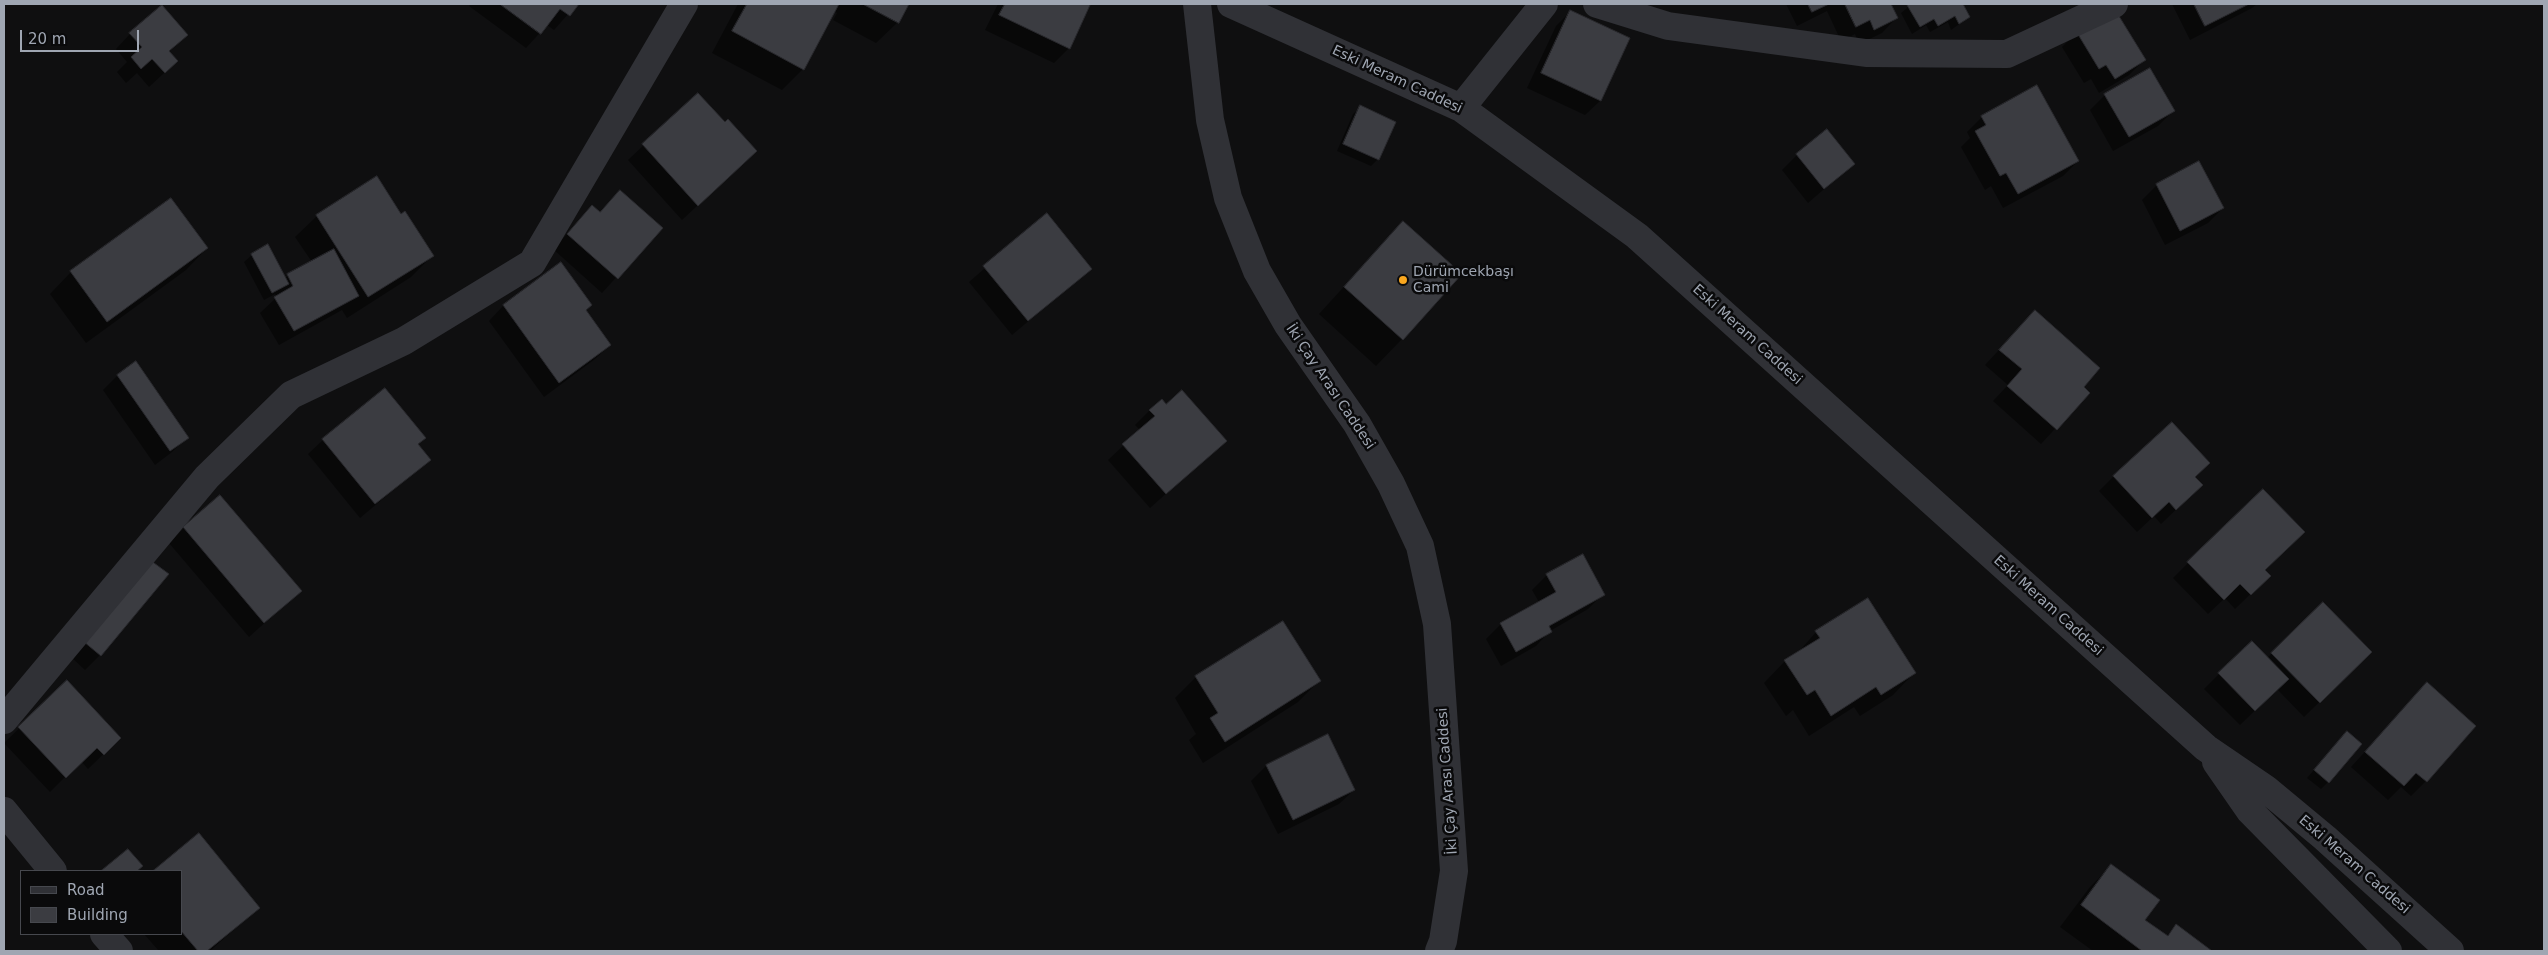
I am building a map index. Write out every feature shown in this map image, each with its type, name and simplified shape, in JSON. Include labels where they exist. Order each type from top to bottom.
[{"type":"street","points":[[4,720],[207,477],[291,395],[404,341],[532,263],[684,4]]},
{"type":"street","name":"İki Çay Arası Caddesi","points":[[1197,4],[1210,120],[1228,198],[1257,271],[1288,326],[1357,424],[1391,484],[1420,546],[1437,624],[1454,871],[1443,942],[1439,951]]},
{"type":"street","name":"Eski Meram Caddesi","points":[[1231,4],[1461,108],[1637,236],[2206,748],[2266,789],[2326,838],[2450,951]]},
{"type":"street","points":[[1461,108],[1544,4]]},
{"type":"street","points":[[1597,4],[1668,26],[1866,54],[2007,54],[2114,4]]},
{"type":"street","name":"Eski Meram Caddesi","points":[[2206,748],[2250,812],[2388,951]]},
{"type":"street","points":[[4,811],[52,870]]},
{"type":"street","points":[[105,935],[118,951]]},
{"type":"building","points":[[500,4],[579,4],[570,16],[560,9],[541,34]]},
{"type":"building","points":[[747,4],[839,4],[804,70],[732,31]]},
{"type":"building","points":[[863,4],[909,4],[899,23]]},
{"type":"building","points":[[1005,4],[1090,5],[1070,49],[999,15]]},
{"type":"building","points":[[1808,4],[1829,4],[1812,12]]},
{"type":"building","points":[[1845,4],[1891,4],[1898,18],[1874,30],[1870,20],[1856,27]]},
{"type":"building","points":[[1963,4],[1970,17],[1959,24],[1955,16],[1938,26],[1934,19],[1920,27],[1907,5]]},
{"type":"building","points":[[2194,4],[2249,4],[2205,26]]},
{"type":"building","points":[[162,5],[188,35],[169,51],[178,61],[165,73],[152,59],[141,69],[131,57],[142,47],[129,33]]},
{"type":"building","points":[[2114,8],[2146,60],[2115,79],[2106,65],[2099,69],[2076,31]]},
{"type":"building","points":[[1570,10],[1630,38],[1601,101],[1541,73]]},
{"type":"building","points":[[2150,68],[2175,111],[2129,137],[2104,94]]},
{"type":"building","points":[[2037,85],[2079,161],[2018,194],[2006,173],[2000,176],[1975,131],[1986,125],[1981,116]]},
{"type":"building","points":[[698,93],[725,122],[728,119],[757,151],[698,206],[642,144]]},
{"type":"building","points":[[1360,105],[1396,122],[1379,160],[1343,144]]},
{"type":"building","points":[[1827,129],[1855,164],[1824,189],[1796,154]]},
{"type":"building","points":[[2199,161],[2224,208],[2180,231],[2156,184]]},
{"type":"building","points":[[377,176],[401,214],[405,211],[434,256],[368,297],[316,215]]},
{"type":"building","points":[[620,190],[663,228],[618,279],[567,234],[592,205],[600,212]]},
{"type":"building","points":[[171,198],[208,248],[107,322],[70,271]]},
{"type":"building","points":[[1047,213],[1092,269],[1028,321],[983,266]]},
{"type":"building","name":"Dürümcekbaşı Cami","points":[[1403,221],[1462,274],[1403,340],[1344,287]]},
{"type":"building","points":[[268,244],[289,284],[272,293],[251,254]]},
{"type":"building","points":[[334,249],[359,296],[294,331],[274,297],[293,286],[287,274]]},
{"type":"building","points":[[561,262],[592,305],[586,310],[611,345],[559,383],[503,305]]},
{"type":"building","points":[[2035,310],[2100,368],[2084,387],[2090,393],[2057,430],[2007,386],[2022,369],[1999,350]]},
{"type":"building","points":[[136,361],[189,438],[170,451],[117,375]]},
{"type":"building","points":[[385,388],[426,438],[418,444],[431,460],[375,504],[322,439]]},
{"type":"building","points":[[1182,390],[1227,441],[1166,494],[1122,444],[1155,416],[1149,410],[1162,399],[1166,404]]},
{"type":"building","points":[[2172,422],[2210,463],[2195,477],[2203,485],[2176,510],[2169,502],[2152,518],[2113,476]]},
{"type":"building","points":[[2263,489],[2305,532],[2265,570],[2271,576],[2251,595],[2240,584],[2224,600],[2187,562]]},
{"type":"building","points":[[220,495],[302,591],[264,623],[183,527]]},
{"type":"building","points":[[1583,554],[1605,595],[1549,626],[1552,632],[1516,652],[1500,623],[1556,592],[1546,574]]},
{"type":"building","points":[[150,560],[169,574],[101,656],[83,641]]},
{"type":"building","points":[[1868,598],[1916,673],[1881,695],[1876,687],[1831,716],[1815,690],[1807,695],[1784,660],[1820,638],[1815,631]]},
{"type":"building","points":[[2323,602],[2372,652],[2320,703],[2271,653]]},
{"type":"building","points":[[1283,621],[1321,681],[1225,742],[1210,718],[1218,713],[1195,676]]},
{"type":"building","points":[[2252,641],[2289,679],[2255,711],[2218,673]]},
{"type":"building","points":[[67,680],[121,738],[104,755],[97,748],[66,778],[18,727]]},
{"type":"building","points":[[2427,682],[2476,726],[2427,782],[2416,773],[2404,786],[2365,752]]},
{"type":"building","points":[[2347,731],[2362,744],[2329,783],[2314,770]]},
{"type":"building","points":[[1328,734],[1355,790],[1293,820],[1266,765]]},
{"type":"building","points":[[199,833],[260,908],[207,951],[198,951],[182,932],[182,870],[154,870]]},
{"type":"building","points":[[128,849],[143,866],[138,870],[102,870]]},
{"type":"building","points":[[2111,864],[2160,900],[2145,920],[2168,936],[2176,924],[2212,951],[2142,951],[2081,905]]},
{"type":"place","name":"Dürümcekbaşı Cami","points":[[1403,280]]}]
